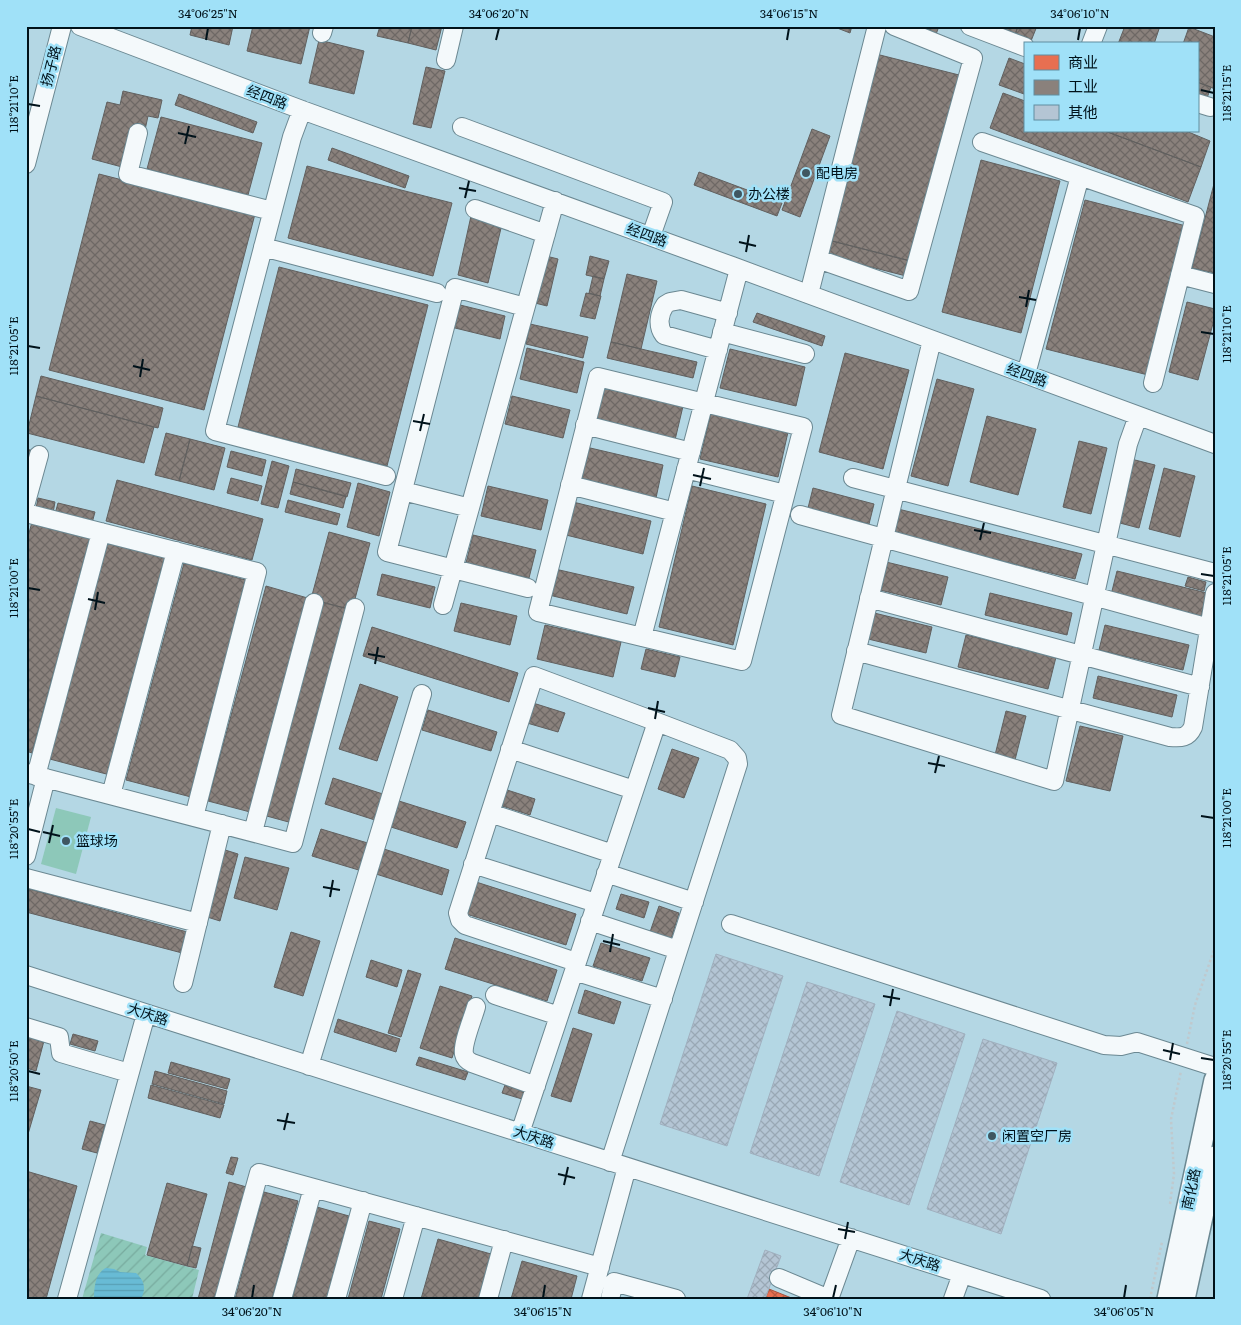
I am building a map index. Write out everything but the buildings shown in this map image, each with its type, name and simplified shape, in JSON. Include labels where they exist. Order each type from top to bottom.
[{"type":"main road","name":"南化路","points":[[1168,1299],[1215,1080]]},
{"type":"main road","name":"南化路","points":[[1184,1299],[1215,1157]]},
{"type":"street","name":"扬子路","points":[[26,164],[62,26]]},
{"type":"street","name":"经四路","points":[[80,26],[302,110],[739,268],[1215,444]]},
{"type":"street","points":[[446,60],[454,26]]},
{"type":"street","points":[[809,294],[877,26]]},
{"type":"street","points":[[818,259],[909,291],[973,58],[894,26]]},
{"type":"street","points":[[970,26],[1024,47]]},
{"type":"street","points":[[1092,42],[1098,26]]},
{"type":"street","points":[[302,110],[292,137],[272,211],[216,430],[386,476]]},
{"type":"street","points":[[462,126],[663,202],[651,236]]},
{"type":"street","points":[[138,134],[128,174],[272,211]]},
{"type":"street","points":[[982,142],[1195,216],[1153,383]]},
{"type":"street","points":[[1026,374],[1080,176]]},
{"type":"street","points":[[443,605],[555,201]]},
{"type":"street","points":[[475,210],[546,234]]},
{"type":"street","points":[[263,247],[437,293]]},
{"type":"street","points":[[642,637],[739,268]]},
{"type":"street","points":[[1180,275],[1215,284]]},
{"type":"street","points":[[526,307],[455,288],[387,552],[528,588]]},
{"type":"street","points":[[718,350],[664,335],[661,330],[660,318],[665,304],[676,300],[728,313]]},
{"type":"street","points":[[722,332],[805,354]]},
{"type":"street","points":[[932,340],[841,715],[1054,781],[1128,444],[1138,416]]},
{"type":"street","points":[[598,377],[704,403],[803,427],[742,661],[538,612],[598,377]]},
{"type":"street","points":[[585,425],[786,494]]},
{"type":"street","points":[[26,502],[39,455]]},
{"type":"street","points":[[853,478],[1215,573]]},
{"type":"street","points":[[570,485],[675,512]]},
{"type":"street","points":[[403,491],[470,508]]},
{"type":"street","points":[[26,513],[257,572],[194,817]]},
{"type":"street","points":[[800,515],[1209,628]]},
{"type":"street","points":[[26,856],[36,776],[101,532]]},
{"type":"street","points":[[112,795],[176,551]]},
{"type":"street","points":[[856,650],[1170,737],[1185,737],[1193,727],[1215,593]]},
{"type":"street","points":[[869,598],[1200,687]]},
{"type":"street","points":[[253,832],[314,604]]},
{"type":"street","points":[[36,776],[293,843],[355,608]]},
{"type":"street","points":[[591,1299],[600,1267],[618,1164],[663,999],[738,764],[737,758],[730,750],[534,676],[458,913],[460,920],[465,925],[663,999]]},
{"type":"street","points":[[309,1066],[422,694]]},
{"type":"street","points":[[520,1133],[657,722]]},
{"type":"street","points":[[510,748],[634,790]]},
{"type":"street","points":[[490,813],[613,854]]},
{"type":"street","points":[[183,984],[222,824]]},
{"type":"street","points":[[473,864],[596,903]]},
{"type":"street","points":[[606,873],[694,902]]},
{"type":"street","points":[[26,878],[198,923]]},
{"type":"street","points":[[590,921],[678,950]]},
{"type":"street","points":[[731,924],[1104,1045],[1120,1046],[1137,1042],[1215,1068]]},
{"type":"street","name":"大庆路","points":[[26,976],[1041,1299]]},
{"type":"street","points":[[495,995],[559,1016]]},
{"type":"street","points":[[476,1007],[463,1053],[466,1059],[472,1063],[536,1086]]},
{"type":"street","points":[[67,1299],[146,1014]]},
{"type":"street","points":[[26,1027],[59,1037],[61,1053],[129,1073]]},
{"type":"street","points":[[224,1299],[259,1173],[600,1267]]},
{"type":"street","points":[[282,1299],[313,1188]]},
{"type":"street","points":[[336,1299],[363,1201]]},
{"type":"street","points":[[393,1299],[416,1216]]},
{"type":"street","points":[[779,1278],[829,1299],[851,1238]]},
{"type":"street","points":[[488,1299],[504,1240]]},
{"type":"street","points":[[953,1299],[962,1274]]},
{"type":"street","points":[[610,1299],[614,1282],[676,1299]]},
{"type":"path","points":[[1170,1208],[1174,1174],[1171,1119],[1195,1005],[1215,947]]},
{"type":"path","points":[[1150,1299],[1163,1237]]},
{"type":"green space","name":"篮球场","points":[[56,808],[91,817],[76,874],[41,864]]},
{"type":"green space","points":[[101,1233],[147,1247],[145,1255],[199,1270],[192,1299],[82,1299]]},
{"type":"water","points":[[106,1268],[120,1272],[136,1273],[144,1285],[141,1299],[94,1299],[97,1277]]},
{"type":"place","name":"配电房","points":[[806,173]]},
{"type":"place","name":"办公楼","points":[[738,194]]},
{"type":"place","name":"篮球场","points":[[66,841]]},
{"type":"place","name":"闲置空厂房","points":[[992,1136]]}]
